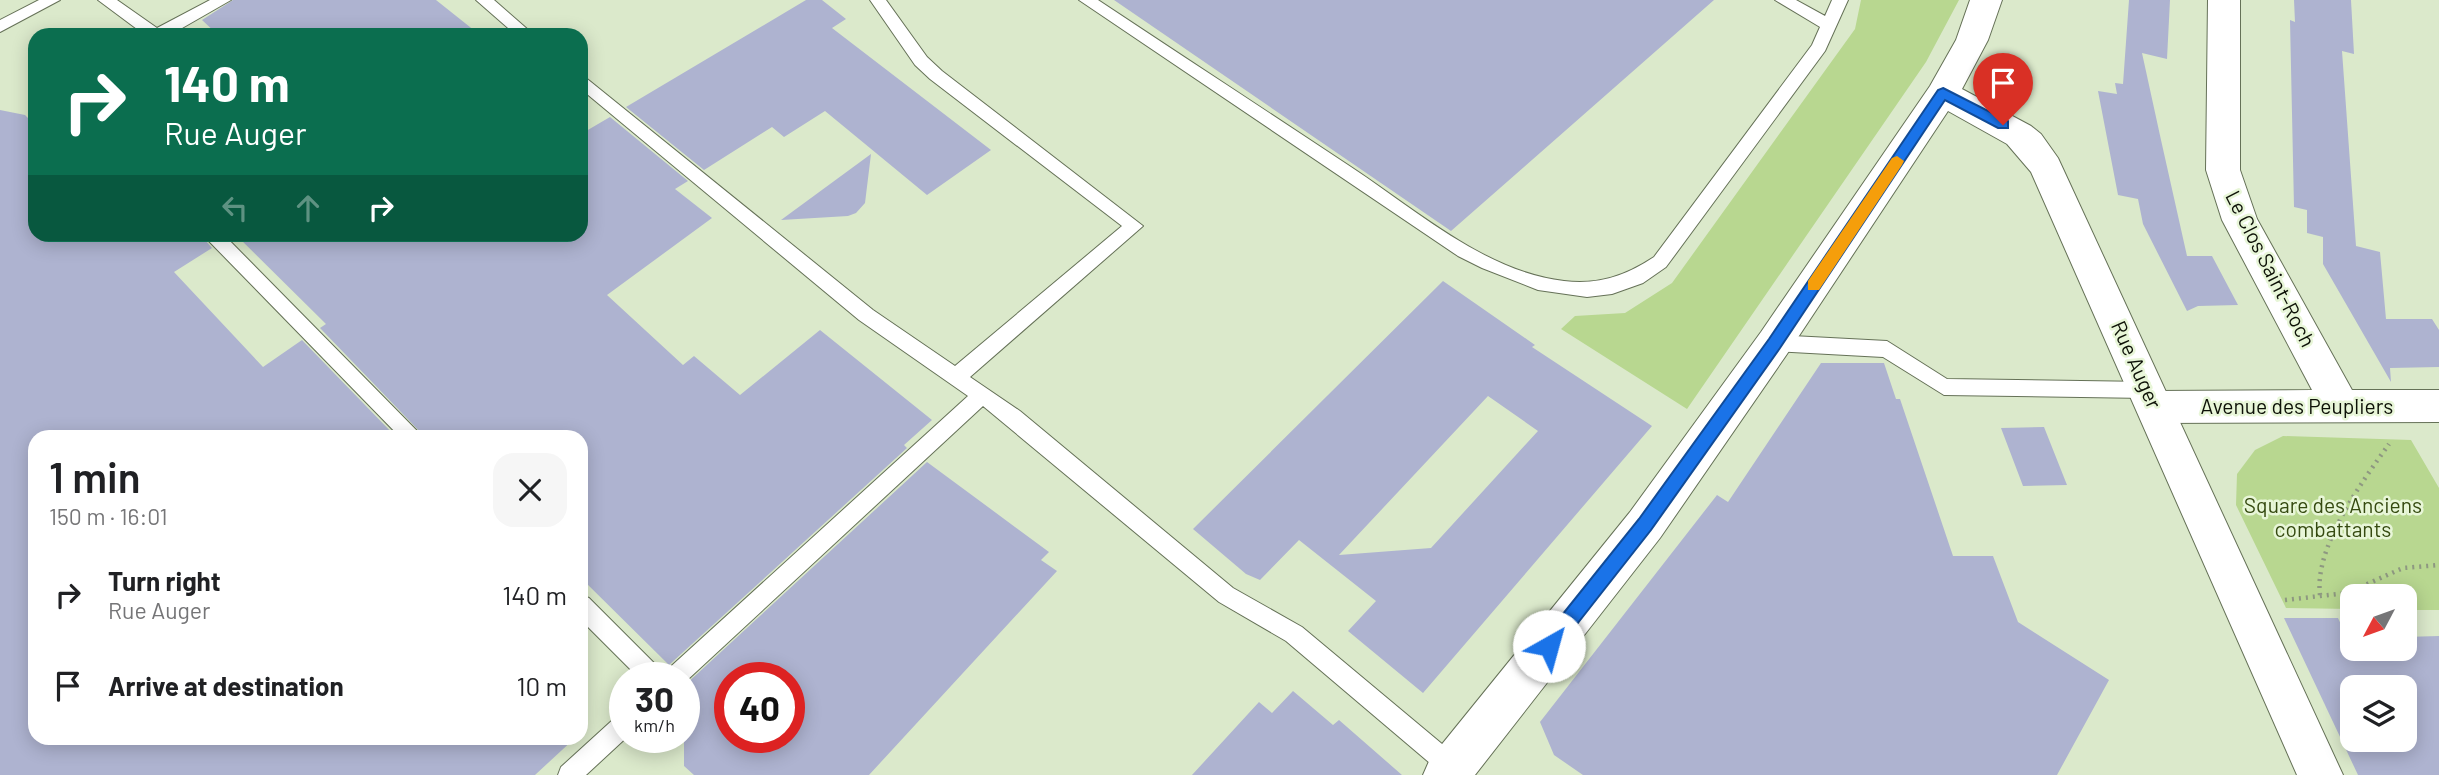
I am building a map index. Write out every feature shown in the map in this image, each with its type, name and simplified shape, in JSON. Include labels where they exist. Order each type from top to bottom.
[{"type":"street","points":[[1454,772],[1645,525],[1774,343],[1943,93],[1972,40],[1986,0]]},
{"type":"street","name":"Le Clos Saint-Roch","points":[[2224,0],[2223,170],[2226,185],[2240,220],[2341,407]]},
{"type":"street","name":"Rue Auger","points":[[1943,93],[2003,125],[2029,143],[2039,155],[2320,775]]},
{"type":"street","name":"Avenue des Peupliers","points":[[2151,399],[2341,407],[2426,406]]},
{"type":"lane","points":[[0,27],[52,0]]},
{"type":"lane","points":[[106,0],[146,28]]},
{"type":"lane","points":[[169,28],[223,0]]},
{"type":"lane","points":[[484,0],[518,28]]},
{"type":"lane","points":[[878,0],[921,61],[936,75],[1133,226],[956,376]]},
{"type":"lane","points":[[1087,0],[1464,251],[1525,280],[1554,288],[1586,290],[1617,286],[1642,277],[1660,262],[1798,77],[1830,25],[1840,0]]},
{"type":"lane","points":[[1783,0],[1830,25]]},
{"type":"lane","points":[[588,86],[866,315],[1013,417],[1226,594],[1294,634],[1454,772]]},
{"type":"lane","points":[[219,242],[406,430]]},
{"type":"lane","points":[[1774,343],[1887,349],[1944,387],[2151,399]]},
{"type":"lane","points":[[691,662],[982,395]]},
{"type":"lane","points":[[588,612],[638,662]]},
{"type":"lane","points":[[569,775],[609,739]]},
{"type":"path","points":[[2320,596],[2318,579],[2347,503],[2426,406]]},
{"type":"path","points":[[2244,605],[2347,593],[2403,568],[2439,565]]},
{"type":"green space","points":[[1861,0],[1959,0],[1926,62],[1687,409],[1561,329],[1575,316],[1625,313],[1672,283],[1855,29]]},
{"type":"green space","name":"Square des Anciens combattants","points":[[2283,436],[2411,440],[2439,488],[2439,610],[2417,610],[2417,584],[2340,584],[2340,609],[2286,608],[2236,505],[2237,474],[2255,450]]},
{"type":"building","points":[[233,0],[436,0],[471,28],[211,28],[202,20]]},
{"type":"building","points":[[806,0],[822,0],[846,19],[832,28],[991,150],[927,195],[825,111],[784,137],[772,127],[704,170],[626,107]]},
{"type":"building","points":[[1114,0],[1714,0],[1451,231]]},
{"type":"building","points":[[2129,0],[2170,0],[2167,59],[2142,53],[2161,140],[2187,256],[2212,256],[2238,305],[2198,306],[2187,311],[2143,224],[2138,199],[2118,195],[2098,91],[2117,94],[2115,83],[2123,84]]},
{"type":"building","points":[[2294,0],[2351,0],[2354,54],[2342,51],[2356,246],[2380,252],[2386,319],[2432,319],[2439,330],[2439,367],[2390,368],[2391,382],[2323,264],[2323,237],[2307,233],[2307,210],[2294,207],[2290,20],[2295,22]]},
{"type":"building","points":[[0,110],[28,118],[28,242],[207,242],[212,248],[174,272],[263,367],[302,340],[389,430],[28,430],[28,745],[567,745],[535,775],[0,775]]},
{"type":"building","points":[[610,117],[688,181],[675,189],[712,218],[607,295],[683,365],[694,356],[740,395],[820,330],[932,420],[904,445],[907,448],[672,662],[666,662],[588,585],[588,430],[418,430],[320,328],[326,324],[243,242],[588,242],[588,130]]},
{"type":"building","points":[[871,154],[865,203],[856,213],[848,216],[781,220]]},
{"type":"building","points":[[1443,281],[1535,345],[1532,347],[1652,426],[1423,693],[1348,631],[1376,601],[1299,540],[1260,580],[1246,574],[1193,529]],"holes":[[[1488,396],[1538,431],[1431,548],[1339,555]]]},
{"type":"building","points":[[1821,363],[1884,363],[1896,399],[1900,399],[1953,556],[1993,556],[2018,622],[2109,680],[2057,775],[1583,775],[1554,755],[1540,722],[1717,495],[1728,502]]},
{"type":"building","points":[[2044,427],[2067,485],[2023,486],[2001,428]]},
{"type":"building","points":[[927,462],[1049,552],[1041,560],[1057,571],[869,775],[694,775],[684,766],[684,753],[700,753],[700,671]]},
{"type":"building","points":[[2284,618],[2338,618],[2340,662],[2417,662],[2417,637],[2439,636],[2439,775],[2358,775],[2347,752],[2417,752],[2417,675],[2340,675],[2340,737]]},
{"type":"building","points":[[1293,691],[1333,725],[1339,720],[1402,775],[1192,775],[1259,702],[1272,713]]},
{"type":"slow traffic","points":[[1813,285],[1897,161]]},
{"type":"route","points":[[1549,646],[1645,525],[1774,343],[1943,93],[2003,125]]}]
